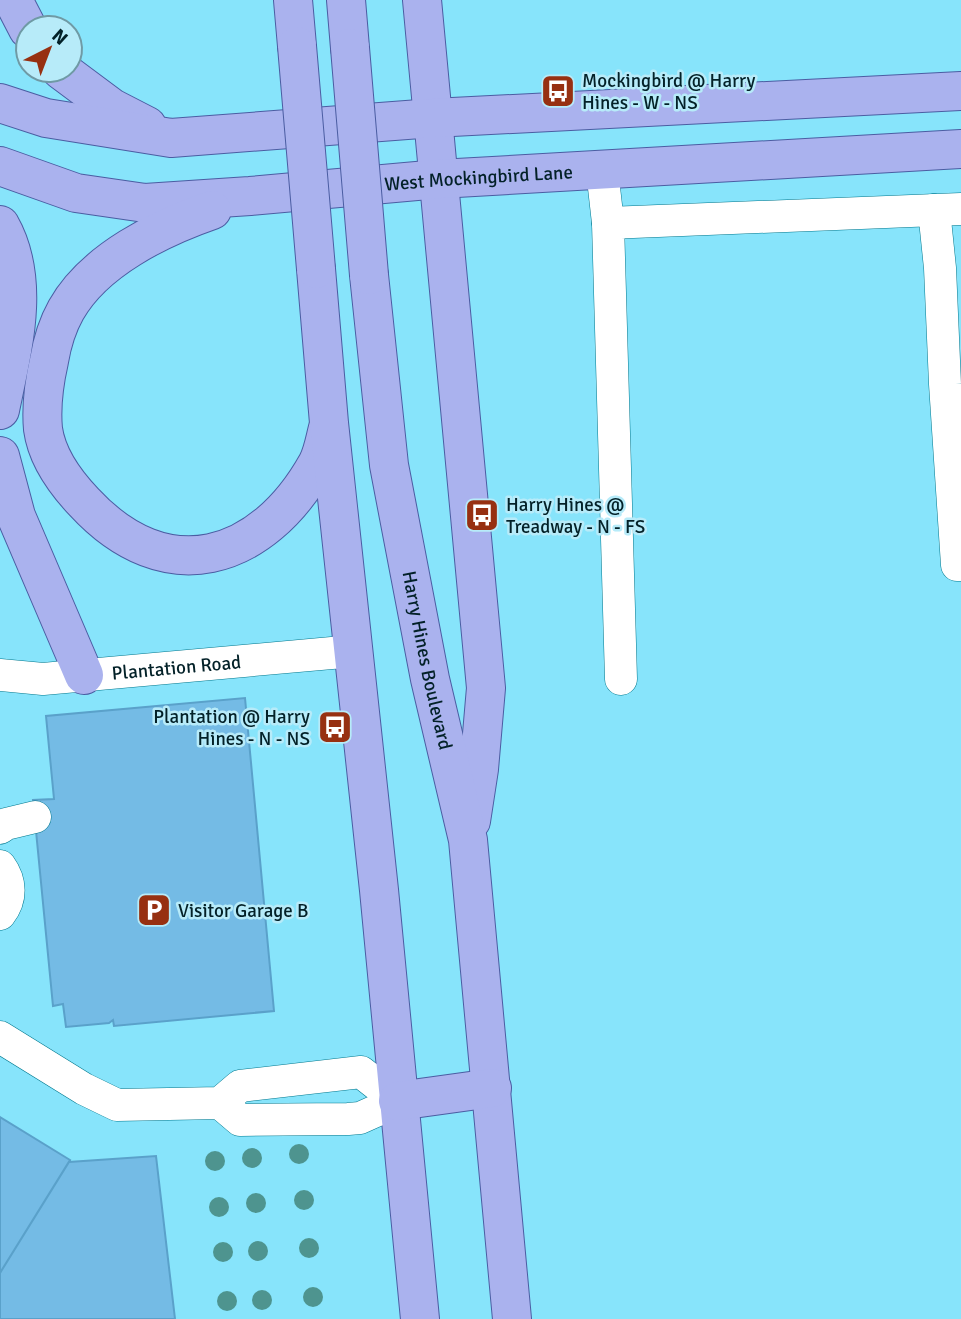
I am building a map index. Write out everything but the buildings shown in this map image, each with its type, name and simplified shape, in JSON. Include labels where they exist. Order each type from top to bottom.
[{"type":"main road","points":[[293,0],[329,422],[379,890],[420,1319]]},
{"type":"main road","name":"Harry Hines Boulevard","points":[[346,0],[369,275],[389,465],[430,679],[467,840],[512,1319]]},
{"type":"main road","points":[[422,0],[486,688],[479,769],[467,840]]},
{"type":"main road","points":[[80,84],[112,108],[171,138]]},
{"type":"main road","points":[[0,103],[46,118],[171,138],[433,118],[961,91]]},
{"type":"main road","name":"West Mockingbird Lane","points":[[0,166],[76,193],[145,203],[439,179],[961,149]]},
{"type":"main road","points":[[250,196],[174,223],[142,241],[95,274],[75,296],[65,310],[53,341],[46,376],[43,431],[50,454],[69,486],[101,520],[128,539],[158,552],[179,556],[205,555],[231,548],[273,521],[288,505],[318,462],[329,422]]},
{"type":"main road","points":[[0,225],[13,259],[17,290],[15,337],[0,410]]},
{"type":"main road","points":[[0,456],[16,516],[84,675]]},
{"type":"main road","points":[[398,1101],[492,1088]]},
{"type":"street","points":[[603,170],[608,223],[621,679]]},
{"type":"street","points":[[608,223],[947,210],[959,565]]},
{"type":"street","name":"Plantation Road","points":[[0,675],[43,679],[354,650]]},
{"type":"street","points":[[0,828],[35,817]]},
{"type":"street","points":[[0,866],[10,888],[0,914]]},
{"type":"street","points":[[0,1037],[83,1089],[117,1105],[220,1104],[240,1120],[348,1119],[360,1118],[398,1101],[361,1072],[240,1086],[220,1104]]},
{"type":"place","name":"Mockingbird @ Harry Hines - W - NS","points":[[558,91]]},
{"type":"place","name":"Harry Hines @ Treadway - N - FS","points":[[482,515]]},
{"type":"place","name":"Plantation @ Harry Hines - N - NS","points":[[335,727]]},
{"type":"place","name":"Visitor Garage B","points":[[154,910]]}]
